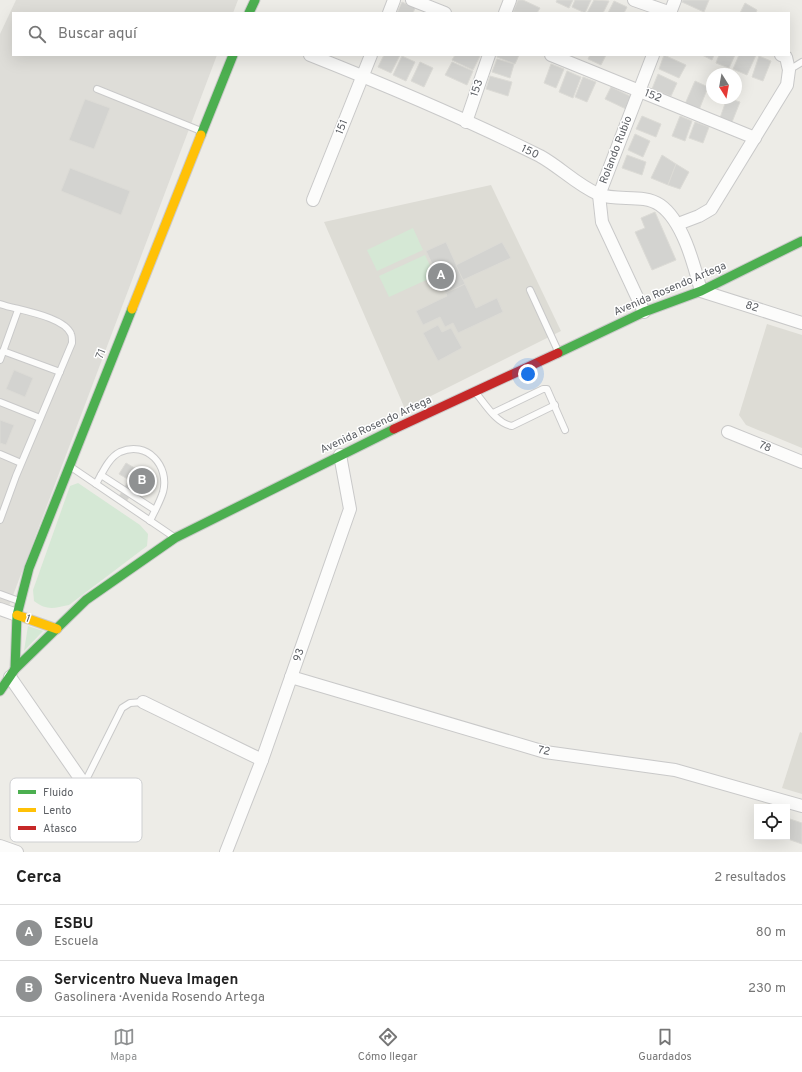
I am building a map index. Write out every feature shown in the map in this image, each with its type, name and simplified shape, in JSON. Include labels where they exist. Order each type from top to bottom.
[{"type":"main road","points":[[249,12],[254,0]]},
{"type":"main road","name":"71","points":[[13,673],[18,615],[29,568],[233,56]]},
{"type":"main road","name":"Avenida Rosendo Artega","points":[[0,691],[13,673],[86,600],[175,538],[340,455],[644,312],[701,291],[802,241]]},
{"type":"main road","name":"1","points":[[18,615],[56,629]]},
{"type":"street","points":[[389,12],[394,0]]},
{"type":"street","points":[[412,0],[442,12]]},
{"type":"street","points":[[504,12],[510,0]]},
{"type":"street","points":[[634,0],[667,12]]},
{"type":"street","points":[[670,12],[676,0]]},
{"type":"street","name":"150","points":[[312,56],[362,76],[541,157],[599,195],[646,200],[660,205],[678,224],[691,255],[701,291]]},
{"type":"street","name":"151","points":[[313,200],[371,56]]},
{"type":"street","name":"153","points":[[466,122],[489,56]]},
{"type":"street","name":"152","points":[[554,56],[755,138]]},
{"type":"street","name":"Rolando Rubio","points":[[644,312],[602,222],[599,195],[653,56]]},
{"type":"street","points":[[678,224],[699,216],[711,209],[787,85],[789,70],[786,57],[784,56]]},
{"type":"street","name":"82","points":[[701,291],[802,323]]},
{"type":"street","name":"78","points":[[728,432],[802,462]]},
{"type":"street","name":"93","points":[[226,852],[262,760],[350,509],[340,455]]},
{"type":"street","name":"1","points":[[0,609],[18,615]]},
{"type":"street","points":[[13,673],[80,778]]},
{"type":"street","name":"72","points":[[291,677],[545,752],[675,770],[802,806]]},
{"type":"street","points":[[143,702],[262,760]]},
{"type":"street","points":[[0,846],[17,852]]},
{"type":"lane","points":[[789,70],[802,62]]},
{"type":"lane","points":[[97,89],[202,131]]},
{"type":"lane","points":[[530,290],[558,352]]},
{"type":"lane","points":[[0,304],[56,320],[66,327],[71,334],[72,343],[21,463],[0,520]]},
{"type":"lane","points":[[0,360],[18,310]]},
{"type":"lane","points":[[4,351],[60,372]]},
{"type":"lane","points":[[493,413],[543,389],[547,389],[550,392],[565,430]]},
{"type":"lane","points":[[475,392],[502,422],[512,426],[555,405]]},
{"type":"lane","points":[[0,402],[40,418]]},
{"type":"lane","points":[[96,484],[110,460],[120,452],[135,449],[149,452],[159,461],[162,474],[163,492],[150,521]]},
{"type":"lane","points":[[0,454],[21,463]]},
{"type":"lane","points":[[70,466],[175,538]]},
{"type":"lane","points":[[101,475],[155,510]]},
{"type":"lane","points":[[0,497],[7,500]]},
{"type":"lane","points":[[0,594],[21,601]]},
{"type":"lane","points":[[87,778],[122,708],[130,702],[143,702]]},
{"type":"shaded area","points":[[16,0],[238,0],[233,12],[12,12],[12,56],[217,56],[9,606],[0,603],[0,34]]},
{"type":"shaded area","points":[[491,185],[561,331],[405,409],[324,222]]},
{"type":"shaded area","points":[[767,324],[802,335],[802,448],[746,425],[739,415]]},
{"type":"shaded area","points":[[800,732],[802,733],[802,794],[782,788]]},
{"type":"green space","points":[[413,228],[423,250],[377,271],[367,250]]},
{"type":"green space","points":[[425,255],[435,276],[389,297],[379,276]]},
{"type":"green space","points":[[78,483],[140,525],[148,534],[147,546],[69,605],[55,608],[43,606],[34,601],[33,590],[70,486]]},
{"type":"green space","points":[[28,626],[43,631],[24,651]]},
{"type":"building","points":[[518,0],[523,0],[540,8],[538,12],[513,12]]},
{"type":"building","points":[[557,0],[573,0],[569,8],[556,2]]},
{"type":"building","points":[[575,0],[591,0],[585,12],[572,7]]},
{"type":"building","points":[[594,0],[609,1],[604,12],[588,12]]},
{"type":"building","points":[[683,0],[709,0],[704,12],[682,2]]},
{"type":"building","points":[[614,1],[627,7],[624,12],[608,12]]},
{"type":"building","points":[[402,2],[415,8],[413,12],[397,12]]},
{"type":"building","points":[[745,3],[757,10],[756,12],[740,12]]},
{"type":"building","points":[[384,56],[400,56],[391,73],[378,67]]},
{"type":"building","points":[[402,56],[415,62],[406,81],[393,75]]},
{"type":"building","points":[[454,56],[480,56],[473,70],[452,60]]},
{"type":"building","points":[[497,56],[519,56],[515,64]]},
{"type":"building","points":[[590,56],[606,56],[601,65],[588,59]]},
{"type":"building","points":[[664,56],[686,65],[679,78],[659,69]]},
{"type":"building","points":[[704,56],[714,56],[712,60]]},
{"type":"building","points":[[719,56],[735,56],[729,68],[716,63]]},
{"type":"building","points":[[739,56],[756,56],[747,75],[742,73],[742,68],[733,68]]},
{"type":"building","points":[[759,56],[771,61],[763,81],[752,77]]},
{"type":"building","points":[[497,59],[514,64],[510,78],[492,72]]},
{"type":"building","points":[[420,62],[433,68],[424,87],[411,81]]},
{"type":"building","points":[[452,62],[473,71],[467,85],[445,75]]},
{"type":"building","points":[[551,64],[564,69],[556,88],[544,83]]},
{"type":"building","points":[[567,71],[581,77],[573,98],[559,92]]},
{"type":"building","points":[[658,74],[677,83],[671,96],[652,89]]},
{"type":"building","points":[[490,76],[512,82],[508,96],[486,89]]},
{"type":"building","points":[[583,77],[596,82],[587,102],[575,97]]},
{"type":"building","points":[[695,81],[706,86],[706,92],[699,110],[685,104]]},
{"type":"building","points":[[611,87],[632,97],[626,109],[605,99]]},
{"type":"building","points":[[85,99],[110,108],[94,149],[69,140]]},
{"type":"building","points":[[725,104],[739,104],[732,122],[720,118]]},
{"type":"building","points":[[642,116],[661,124],[656,137],[636,129]]},
{"type":"building","points":[[680,116],[692,121],[685,141],[672,136]]},
{"type":"building","points":[[695,122],[709,127],[703,143],[689,138]]},
{"type":"building","points":[[635,134],[650,141],[643,157],[628,150]]},
{"type":"building","points":[[627,155],[646,162],[642,175],[622,168]]},
{"type":"building","points":[[662,155],[676,164],[668,185],[651,178]]},
{"type":"building","points":[[676,164],[689,172],[680,189],[668,185]]},
{"type":"building","points":[[70,168],[130,191],[121,215],[61,191]]},
{"type":"building","points":[[655,212],[676,260],[652,270],[635,232],[645,228],[641,218]]},
{"type":"building","points":[[446,242],[465,284],[446,293],[426,251]]},
{"type":"building","points":[[502,242],[511,258],[463,280],[456,265]]},
{"type":"building","points":[[465,284],[476,308],[497,298],[503,312],[458,333],[453,323],[445,327],[440,317],[423,325],[416,311],[447,296],[446,293]]},
{"type":"building","points":[[438,325],[442,332],[451,328],[462,348],[438,361],[423,333]]},
{"type":"building","points":[[14,370],[33,378],[25,397],[6,389]]},
{"type":"building","points":[[0,420],[14,425],[6,445],[0,443]]},
{"type":"building","points":[[126,463],[145,474],[138,485],[119,474]]},
{"type":"building","points":[[129,480],[137,485],[126,502],[118,498]]},
{"type":"building","points":[[790,819],[802,823],[802,844],[790,840]]},
{"type":"traffic: fast","points":[[249,12],[255,0]]},
{"type":"traffic: fast","points":[[201,135],[233,56]]},
{"type":"traffic: fast","points":[[558,353],[644,312],[701,291],[802,241]]},
{"type":"traffic: fast","points":[[15,669],[17,615],[29,568],[132,309]]},
{"type":"traffic: fast","points":[[0,691],[15,669],[86,600],[175,538],[394,429]]},
{"type":"traffic: slow","points":[[132,309],[201,135]]},
{"type":"traffic: slow","points":[[17,615],[57,629]]},
{"type":"traffic: jam","points":[[394,429],[558,353]]},
{"type":"place","name":"ESBU","points":[[441,276]]},
{"type":"place","name":"Servicentro Nueva Imagen","points":[[142,481]]}]
